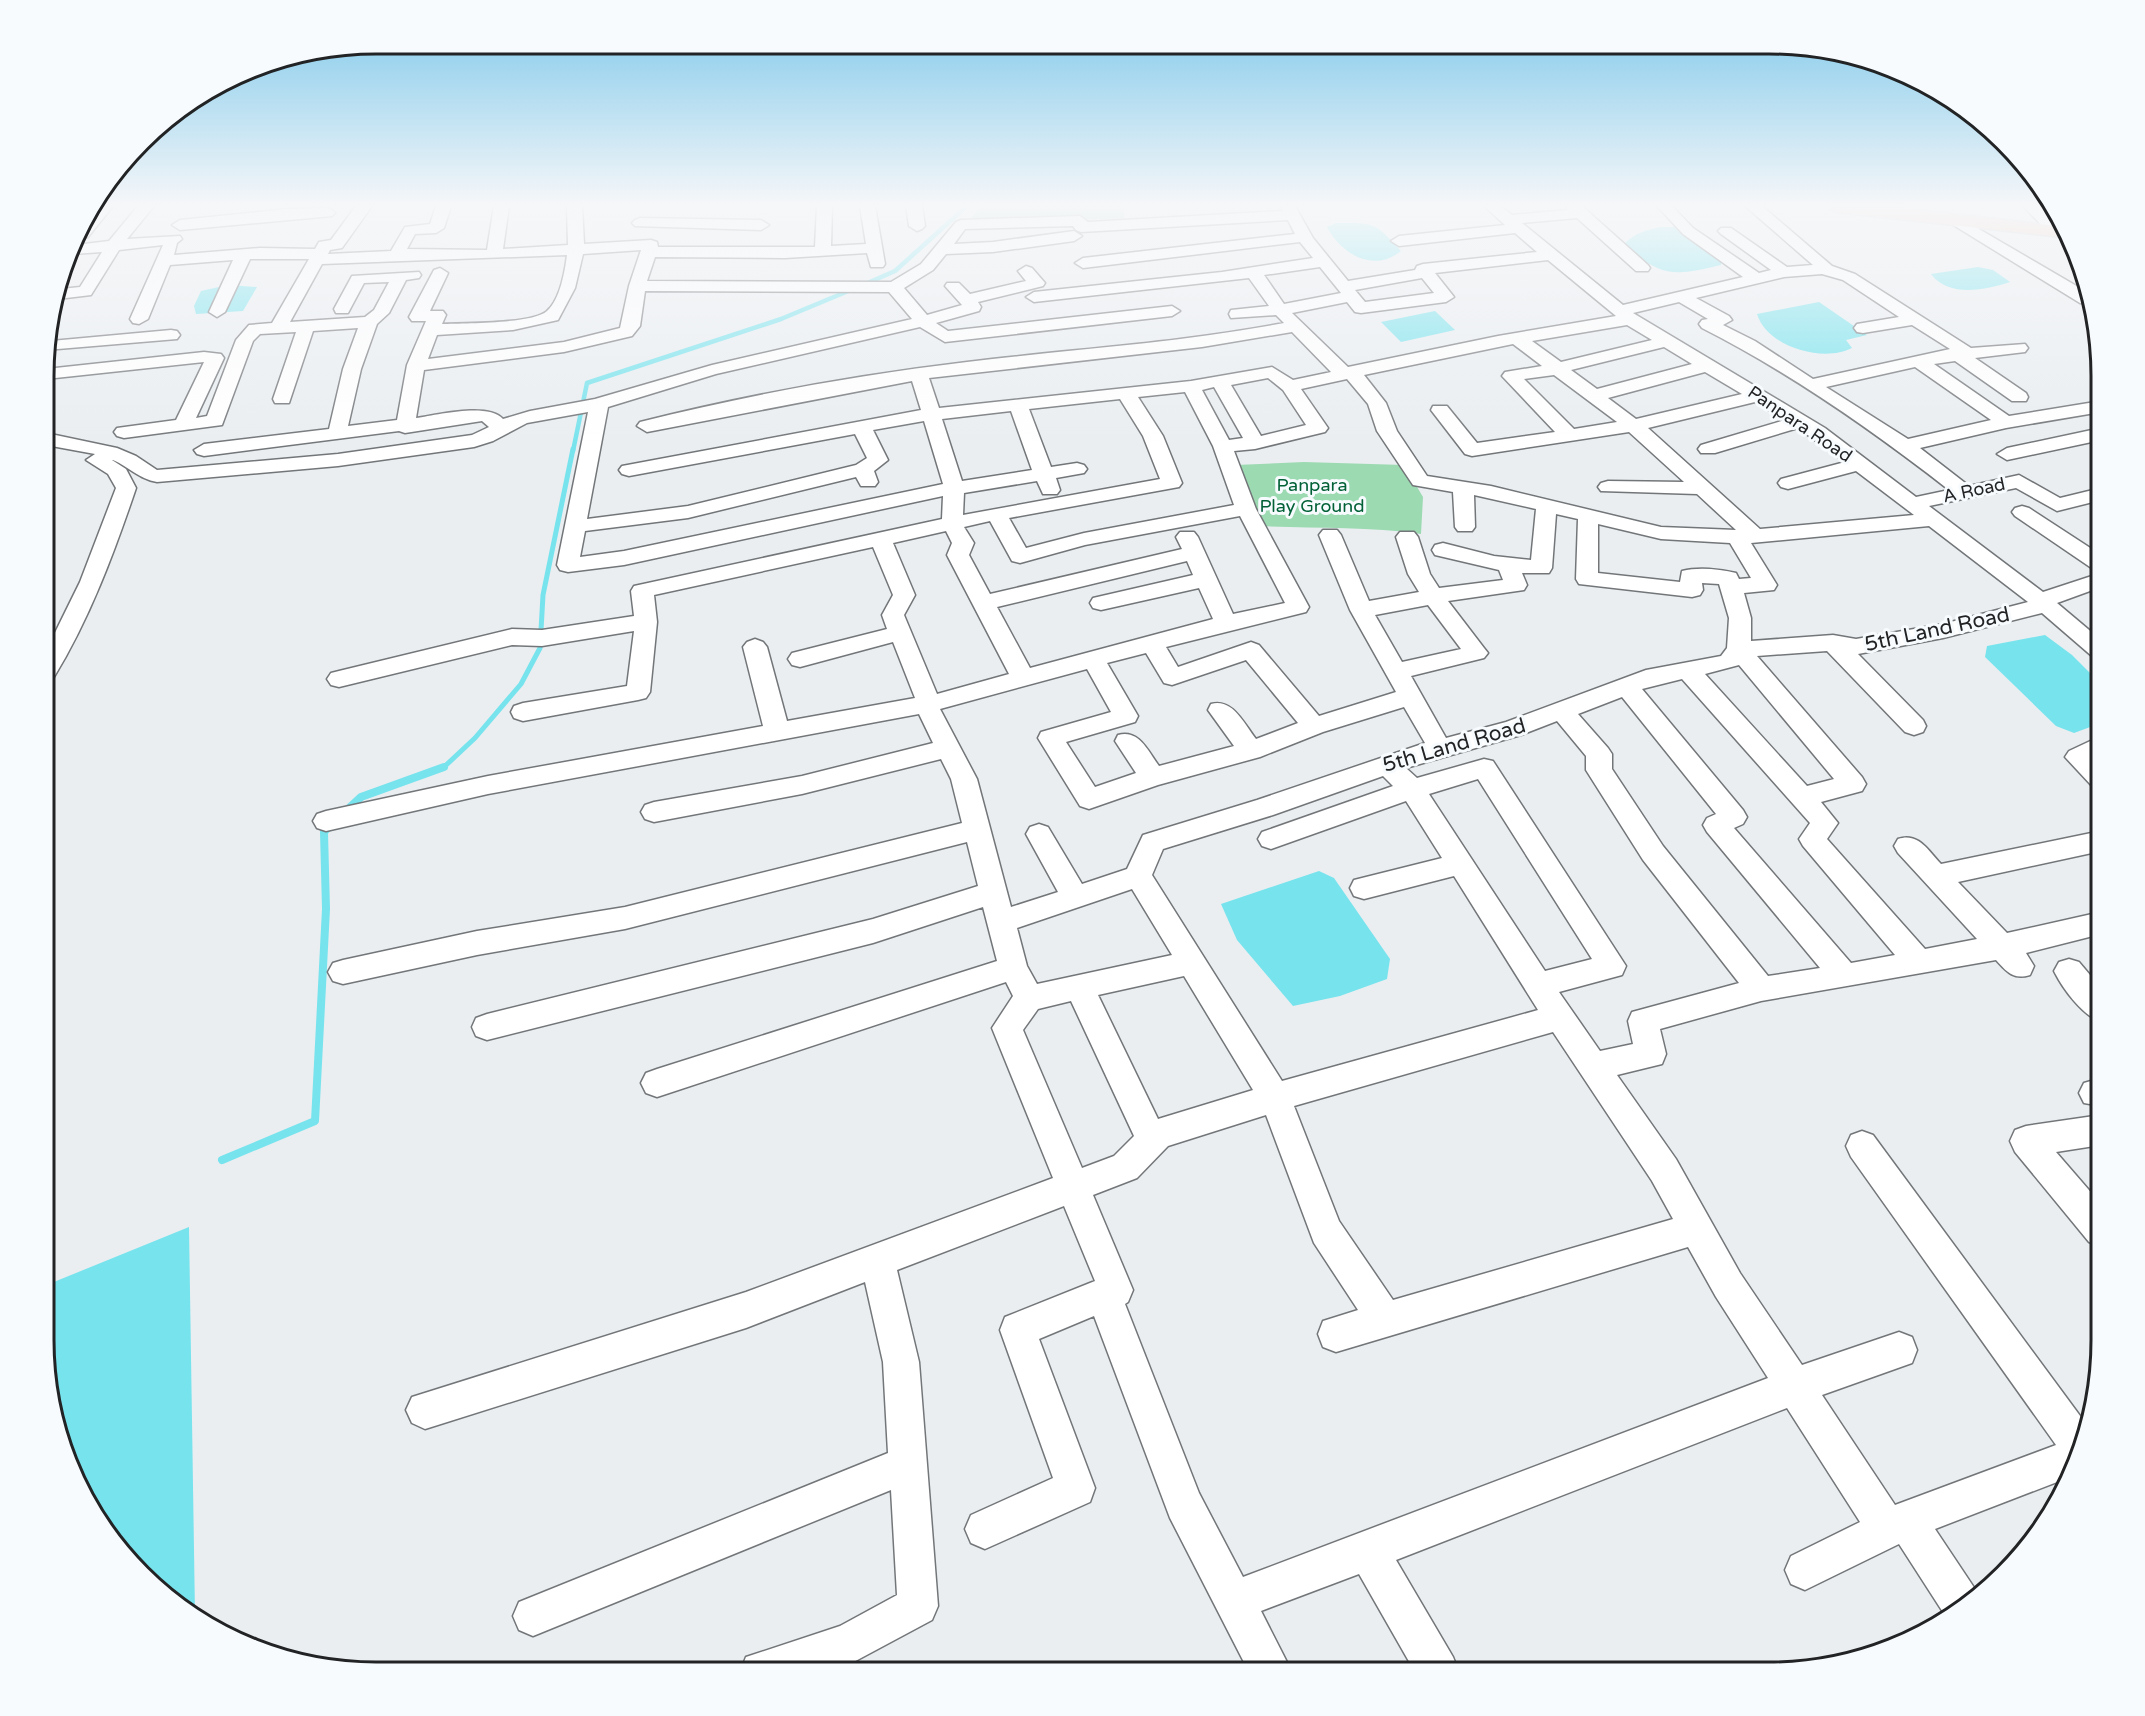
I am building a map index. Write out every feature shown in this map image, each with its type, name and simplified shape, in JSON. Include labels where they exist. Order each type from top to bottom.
[{"type":"street","points":[[65,293],[85,291],[88,286]]},
{"type":"street","points":[[139,319],[153,286]]},
{"type":"street","points":[[217,312],[227,286]]},
{"type":"street","points":[[278,327],[301,286]]},
{"type":"street","points":[[342,309],[354,286]]},
{"type":"street","points":[[336,435],[352,369],[369,322],[381,312],[395,286]]},
{"type":"street","points":[[405,427],[416,365],[433,330],[437,315],[418,317],[441,286]]},
{"type":"street","points":[[433,330],[508,325],[548,318],[557,311],[568,286]]},
{"type":"street","points":[[416,365],[555,348],[626,332],[631,326],[637,286]]},
{"type":"street","points":[[640,286],[703,288],[752,286]]},
{"type":"street","points":[[821,286],[894,288],[897,286]]},
{"type":"street","points":[[54,441],[115,454],[131,461],[147,475],[338,460],[462,443],[484,439],[520,419],[583,407],[712,370],[884,332],[923,321],[973,306],[960,293],[1013,286]]},
{"type":"street","points":[[1034,297],[1138,286]]},
{"type":"street","points":[[326,820],[488,785],[929,704],[1153,645],[1226,623],[1298,607],[1246,509],[1223,446],[1207,383],[1190,344],[1159,286]]},
{"type":"street","points":[[1263,286],[1280,310],[1377,403],[1387,431],[1420,481],[1547,505],[1588,517],[1661,533],[1746,536],[1931,519]]},
{"type":"street","points":[[1344,286],[1353,297]]},
{"type":"street","points":[[1237,314],[1280,310],[1353,297],[1386,286]]},
{"type":"street","points":[[1353,297],[1446,297],[1436,286]]},
{"type":"street","name":"Panpara Road","points":[[1588,286],[1624,315],[1801,421],[2043,603],[2091,644]]},
{"type":"street","points":[[1290,386],[1624,315],[1724,286]]},
{"type":"street","points":[[1863,286],[1915,319],[2019,397]]},
{"type":"street","points":[[2064,286],[2081,296]]},
{"type":"street","points":[[894,288],[923,321],[945,337],[1060,322],[1173,311]]},
{"type":"street","points":[[1683,297],[1723,320],[1708,324],[1749,345],[1972,490],[2022,512],[2091,556]]},
{"type":"street","points":[[61,309],[79,308]]},
{"type":"street","points":[[1863,328],[1915,319]]},
{"type":"street","points":[[194,473],[245,340],[255,329],[307,324],[369,322]]},
{"type":"street","points":[[282,399],[307,324]]},
{"type":"street","points":[[647,426],[919,374],[1190,344],[1250,336],[1296,326]]},
{"type":"street","points":[[56,347],[171,335]]},
{"type":"street","points":[[1517,338],[1555,369],[1634,426],[1704,488],[1746,536],[1766,585],[1731,586]]},
{"type":"street","points":[[56,348],[245,340]]},
{"type":"street","points":[[1570,436],[1511,376],[1555,369],[1668,341]]},
{"type":"street","points":[[1810,385],[1961,352],[2019,348]]},
{"type":"street","points":[[54,373],[204,357],[215,358],[183,425]]},
{"type":"street","points":[[1916,360],[2006,422]]},
{"type":"street","points":[[1593,396],[1709,365]]},
{"type":"street","points":[[629,470],[931,414],[1207,383],[1272,372],[1290,386],[1318,428],[1255,443],[1223,446]]},
{"type":"street","points":[[919,374],[954,488],[952,524],[963,543],[958,555],[1024,680]]},
{"type":"street","points":[[1207,383],[1255,443]]},
{"type":"street","points":[[1125,392],[1153,436],[1172,483],[1180,521],[1226,623]]},
{"type":"street","points":[[1981,404],[2042,392]]},
{"type":"street","points":[[1440,410],[1472,450],[1634,426],[1705,412],[1759,395]]},
{"type":"street","points":[[1018,405],[1055,503]]},
{"type":"street","points":[[583,407],[578,526],[568,565],[624,558],[954,488],[1077,469]]},
{"type":"street","points":[[1905,446],[2006,422],[2091,409]]},
{"type":"street","points":[[204,450],[405,427],[483,415],[492,418],[501,429]]},
{"type":"street","points":[[124,432],[215,421]]},
{"type":"street","points":[[1708,449],[1801,421]]},
{"type":"street","points":[[578,526],[688,512],[741,496],[863,469],[878,460],[861,426]]},
{"type":"street","points":[[2007,454],[2091,436]]},
{"type":"street","points":[[54,449],[82,454],[114,467],[123,477],[126,488],[101,561],[69,631],[54,657]]},
{"type":"street","points":[[1788,483],[1859,464]]},
{"type":"street","points":[[863,469],[878,505]]},
{"type":"street","name":"A Road","points":[[1911,504],[2019,481],[2056,505]]},
{"type":"street","points":[[523,712],[638,692],[646,622],[642,591],[1055,503],[1172,483]]},
{"type":"street","points":[[1608,487],[1704,488]]},
{"type":"street","points":[[1463,488],[1466,527]]},
{"type":"street","points":[[2022,512],[2091,496]]},
{"type":"street","points":[[1443,550],[1507,564],[1541,568],[1547,505]]},
{"type":"street","points":[[997,515],[1020,556],[1084,539],[1246,509]]},
{"type":"street","points":[[1588,517],[1587,579],[1692,590],[1690,576],[1728,578],[1740,618],[1739,650],[1853,784],[1802,797]]},
{"type":"street","points":[[1330,536],[1361,610],[1440,748]]},
{"type":"street","points":[[1397,671],[1476,653],[1432,597],[1419,574],[1407,537]]},
{"type":"street","points":[[881,540],[903,595],[893,615],[929,704],[928,709],[964,779],[975,830],[1013,968],[1029,998]]},
{"type":"street","points":[[2081,549],[2091,546]]},
{"type":"street","points":[[984,603],[1195,552]]},
{"type":"street","points":[[1361,610],[1516,585],[1507,564]]},
{"type":"street","points":[[1101,603],[1208,579]]},
{"type":"street","name":"5th Land Road","points":[[1137,876],[1152,842],[1264,808],[1387,764],[1512,729],[1654,676],[1728,662],[1739,650],[1833,643],[1856,647],[1943,631],[2043,603],[2091,584]]},
{"type":"street","points":[[339,679],[512,637],[542,638],[646,622]]},
{"type":"street","points":[[800,659],[900,633]]},
{"type":"street","points":[[1833,643],[1914,726]]},
{"type":"street","points":[[1153,645],[1172,677],[1251,650],[1314,726]]},
{"type":"street","points":[[755,647],[777,732]]},
{"type":"street","points":[[1093,660],[1126,716],[1050,738],[1089,799],[1153,777],[1251,751],[1314,726],[1412,696]]},
{"type":"street","points":[[1688,670],[1825,823],[1812,839],[1918,961]]},
{"type":"street","points":[[1626,687],[1734,817],[1716,825],[1845,976]]},
{"type":"street","points":[[1220,710],[1251,751]]},
{"type":"street","points":[[1562,711],[1599,754],[1599,770],[1653,853],[1761,989]]},
{"type":"street","points":[[1127,741],[1153,777]]},
{"type":"street","points":[[654,813],[802,784],[948,748]]},
{"type":"street","points":[[2091,751],[2078,757],[2091,769]]},
{"type":"street","points":[[1387,764],[1412,789],[1538,985],[1664,1170],[1728,1285],[1794,1385],[1897,1524],[1958,1601]]},
{"type":"street","points":[[1271,839],[1412,789],[1484,768],[1612,966],[1538,985]]},
{"type":"street","points":[[343,972],[477,944],[625,918],[975,830]]},
{"type":"street","points":[[1039,834],[1075,897]]},
{"type":"street","points":[[1934,876],[2091,843]]},
{"type":"street","points":[[1907,846],[2010,957]]},
{"type":"street","points":[[1364,888],[1461,864]]},
{"type":"street","points":[[1001,922],[1137,876],[1275,1098],[1326,1232],[1386,1320]]},
{"type":"street","points":[[487,1027],[873,931],[992,893]]},
{"type":"street","points":[[1594,1066],[1651,1054],[1642,1021],[1761,989],[1845,976],[1918,961],[2010,957],[2091,927]]},
{"type":"street","points":[[985,1530],[1076,1488],[1018,1330],[1116,1290],[1007,1028],[1029,998],[1191,963]]},
{"type":"street","points":[[657,1083],[1013,968]]},
{"type":"street","points":[[2069,971],[2091,997]]},
{"type":"street","points":[[1079,987],[1152,1140]]},
{"type":"street","points":[[425,1410],[746,1310],[1125,1167],[1158,1134],[1275,1098],[1560,1017]]},
{"type":"street","points":[[2091,1131],[2026,1141],[2091,1218]]},
{"type":"street","points":[[1862,1146],[2075,1440]]},
{"type":"street","points":[[1336,1334],[1697,1228]]},
{"type":"street","points":[[792,1662],[848,1644],[918,1606],[901,1362],[877,1260]]},
{"type":"street","points":[[1104,1295],[1184,1504],[1266,1662]]},
{"type":"street","points":[[1233,1600],[1369,1552],[1794,1385],[1899,1350]]},
{"type":"street","points":[[1805,1570],[1897,1524],[2068,1459]]},
{"type":"street","points":[[532,1616],[908,1464]]},
{"type":"street","points":[[1369,1552],[1432,1662]]},
{"type":"green space","name":"Panpara Play Ground","points":[[1304,462],[1404,465],[1423,497],[1421,534],[1401,531],[1259,526],[1236,465]]},
{"type":"water","points":[[223,286],[257,287],[243,311],[196,314],[194,306],[201,291]]},
{"type":"water","points":[[1947,286],[1996,286],[1968,290]]},
{"type":"water","points":[[1819,302],[1867,335],[1846,340],[1852,348],[1840,352],[1812,353],[1797,349],[1772,335],[1763,326],[1757,314]]},
{"type":"water","points":[[1435,311],[1455,330],[1401,342],[1381,322]]},
{"type":"water","points":[[2045,635],[2072,655],[2091,674],[2091,727],[2074,733],[2056,726],[1985,657],[1987,646]]},
{"type":"water","points":[[1319,871],[1334,878],[1390,959],[1387,979],[1340,996],[1293,1006],[1237,940],[1221,904]]},
{"type":"water","points":[[189,1227],[195,1607],[148,1568],[120,1536],[97,1501],[78,1463],[65,1424],[57,1382],[54,1282]]},
{"type":"waterway","points":[[573,451],[587,383],[781,319],[853,289]]},
{"type":"waterway","points":[[443,768],[475,738],[521,684],[540,648],[543,595],[573,449]]},
{"type":"waterway","points":[[347,810],[361,797],[444,767]]},
{"type":"waterway","points":[[222,1160],[315,1121],[326,909],[324,832],[330,826]]}]
